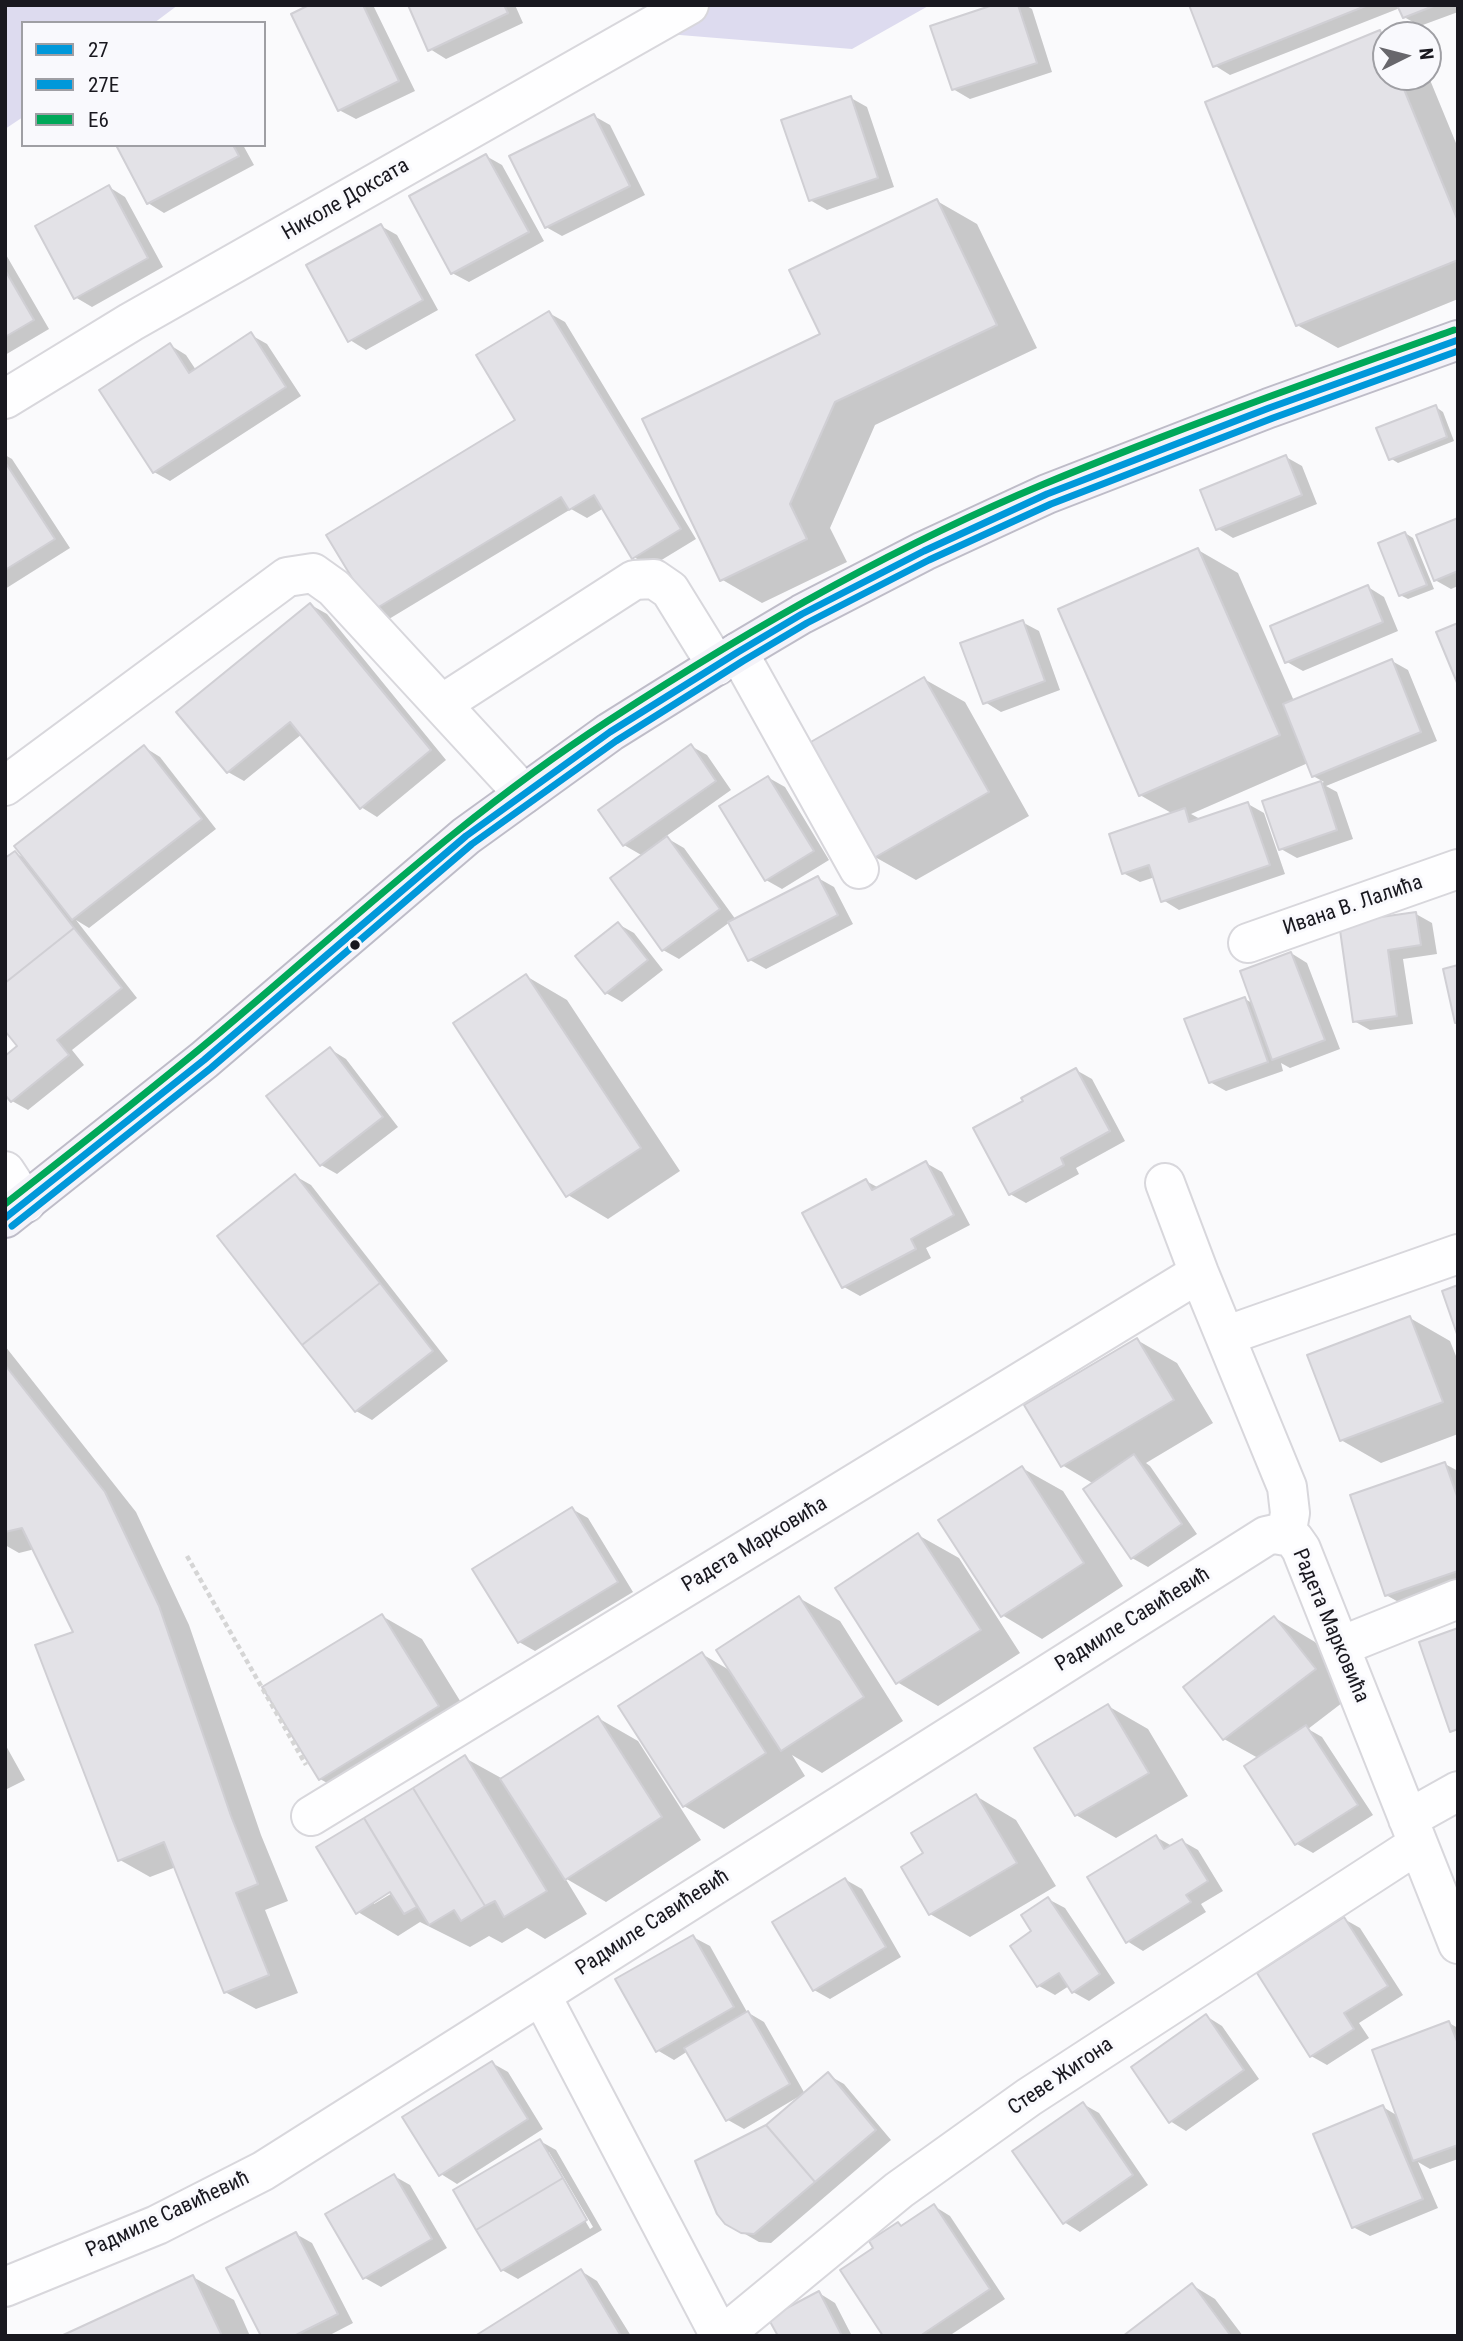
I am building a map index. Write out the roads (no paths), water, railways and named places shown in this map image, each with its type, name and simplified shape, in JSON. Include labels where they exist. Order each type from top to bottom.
[{"type":"main road","points":[[16,1210],[204,1060],[466,836],[610,732],[802,614],[923,551],[1047,494],[1269,408],[1458,340]]},
{"type":"street","name":"Николе Доксата","points":[[5,399],[131,322],[689,5]]},
{"type":"street","points":[[5,786],[287,577],[313,573],[334,587],[524,794]]},
{"type":"street","points":[[442,704],[634,580],[654,579],[670,590],[728,659],[859,869]]},
{"type":"street","name":"Ивана В. Лалића","points":[[1248,943],[1458,869]]},
{"type":"street","points":[[5,1171],[16,1210]]},
{"type":"street","name":"Радета Марковића","points":[[1165,1183],[1287,1487],[1290,1513],[1286,1536],[1294,1539],[1301,1549],[1458,1944]]},
{"type":"street","points":[[1225,1336],[1458,1254]]},
{"type":"street","name":"Радета Марковића","points":[[320,1811],[1199,1273]]},
{"type":"street","name":"Радмиле Савићевић","points":[[5,2287],[157,2225],[263,2171],[1266,1536],[1286,1536]]},
{"type":"street","points":[[1340,1646],[1458,1599]]},
{"type":"street","name":"Стеве Жигона","points":[[541,1995],[721,2336],[899,2190],[1413,1832],[1458,1791]]}]
